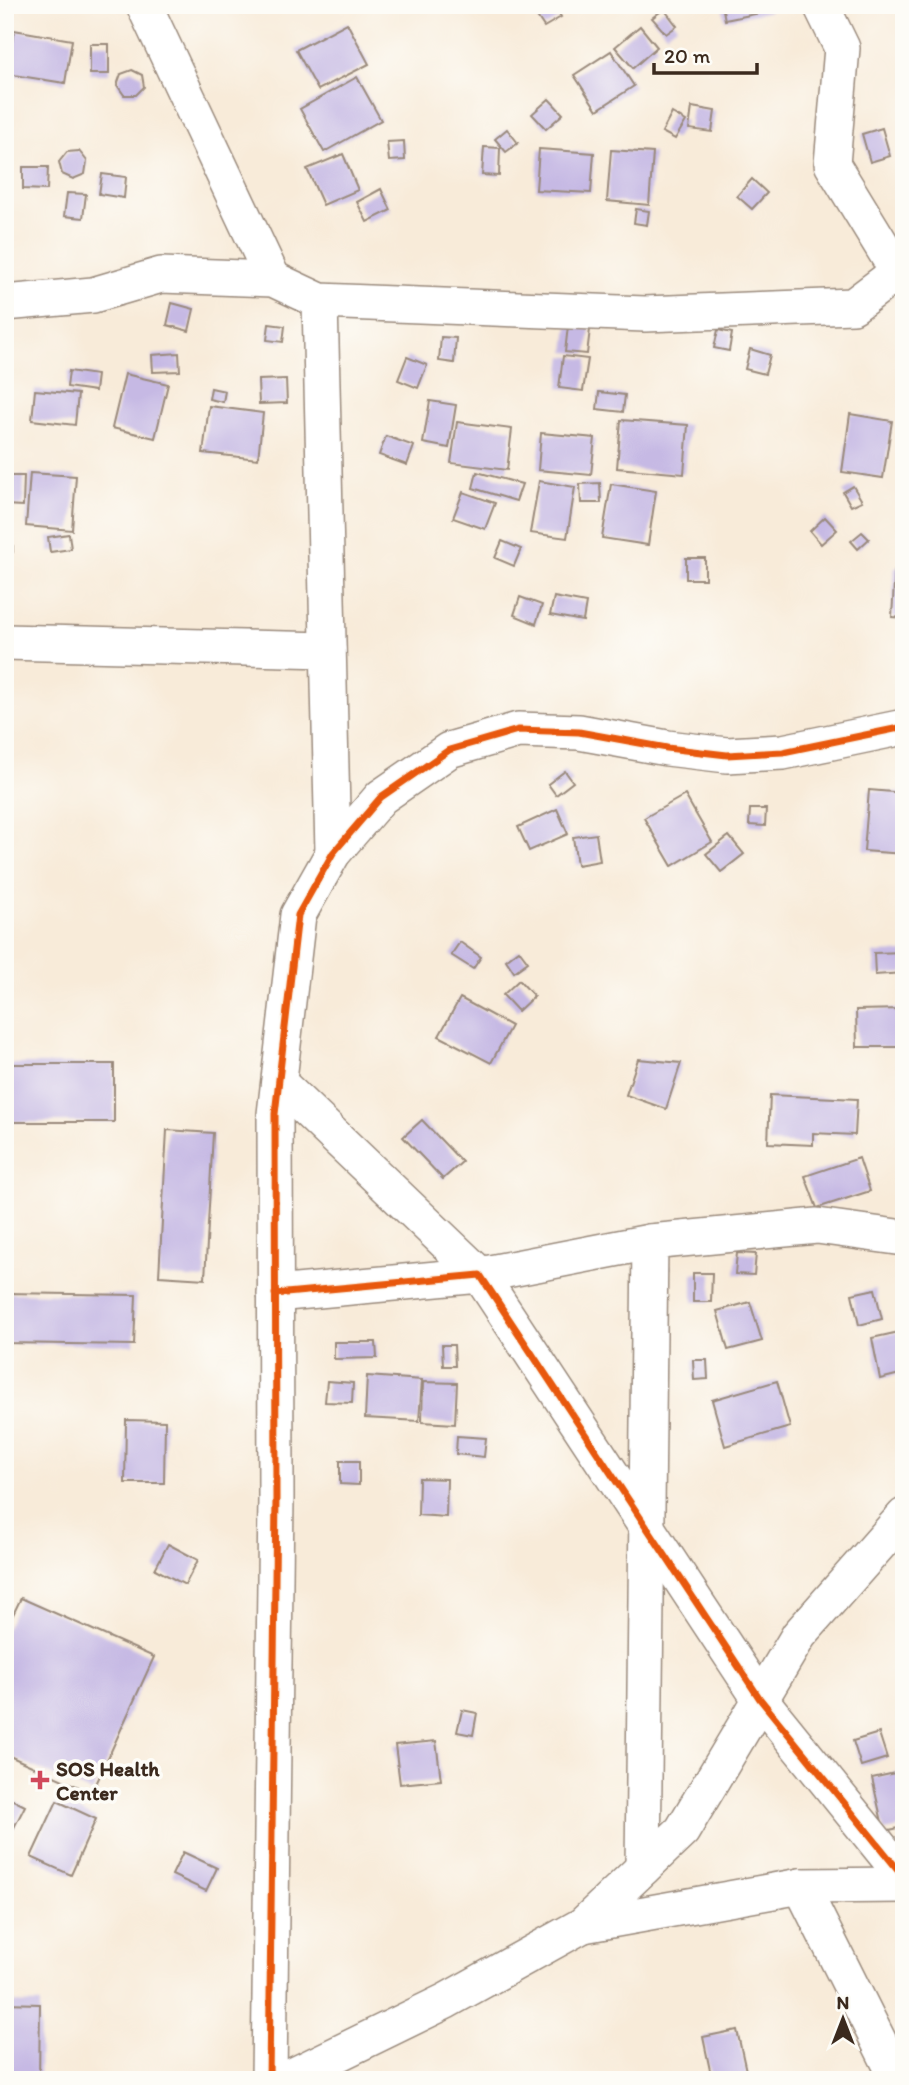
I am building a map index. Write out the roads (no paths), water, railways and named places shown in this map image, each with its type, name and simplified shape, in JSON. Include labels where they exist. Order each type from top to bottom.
[{"type":"street","points":[[144,5],[272,279]]},
{"type":"street","points":[[5,303],[93,295],[161,275],[272,279],[320,301],[645,314],[853,306],[901,273],[832,164],[842,48],[821,5]]},
{"type":"street","points":[[320,301],[333,853]]},
{"type":"street","points":[[5,642],[328,650]]},
{"type":"street","points":[[269,2080],[276,1498],[275,1114],[298,915],[333,853],[381,797],[449,750],[518,730],[579,732],[667,748],[727,755],[783,752],[904,727]]},
{"type":"street","points":[[279,1083],[480,1275],[760,1699],[904,1877]]},
{"type":"street","points":[[275,1294],[480,1275],[650,1242],[817,1226],[904,1238]]},
{"type":"street","points":[[643,1868],[650,1242]]},
{"type":"street","points":[[284,2080],[446,2001],[583,1924],[682,1831],[799,1635],[904,1516]]},
{"type":"street","points":[[583,1924],[801,1886],[904,1885]]},
{"type":"street","points":[[801,1886],[898,2080]]},
{"type":"place","name":"SOS Health Center","points":[[40,1780]]}]
